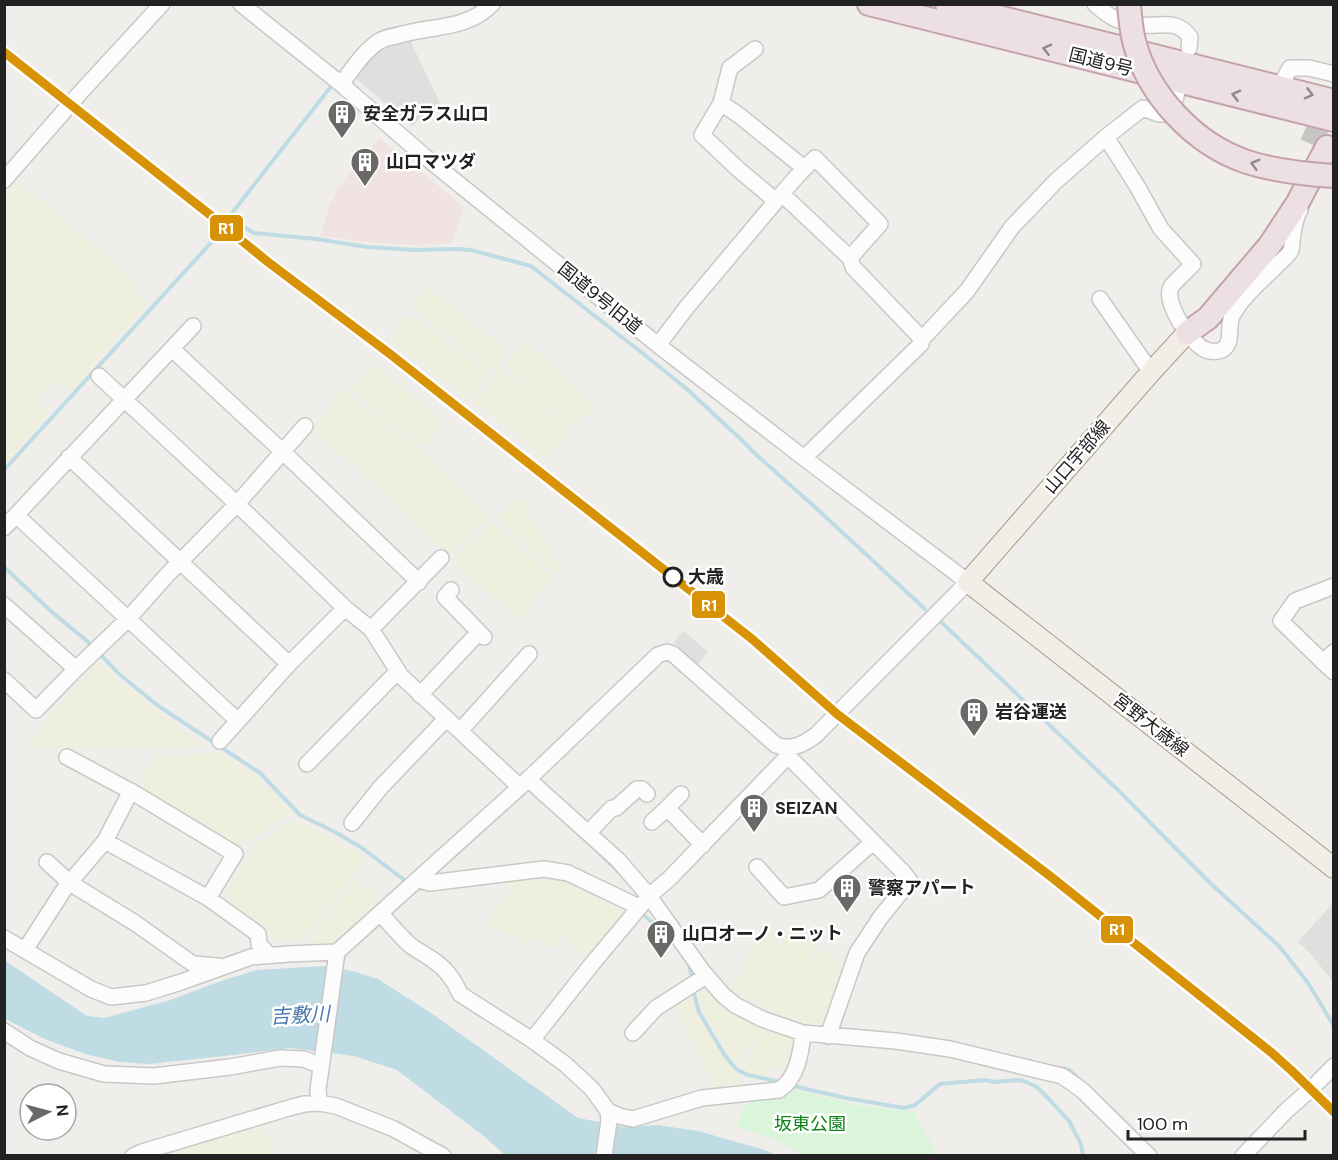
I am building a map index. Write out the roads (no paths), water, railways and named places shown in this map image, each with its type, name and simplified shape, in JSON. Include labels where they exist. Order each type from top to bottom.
[{"type":"highway","name":"国道9号","points":[[869,4],[1278,96],[1334,101]]},
{"type":"highway","name":"国道9号","points":[[947,4],[1093,42],[1278,96],[1334,120]]},
{"type":"highway","points":[[1129,4],[1134,42],[1153,86],[1178,117],[1198,135],[1217,148],[1246,161],[1276,170],[1334,176]]},
{"type":"highway","points":[[1187,333],[1208,318],[1270,245],[1297,204],[1319,146]]},
{"type":"main road","name":"山口宇部線","points":[[968,582],[1187,333]]},
{"type":"main road","name":"宮野大歳線","points":[[968,582],[1334,868]]},
{"type":"street","points":[[4,180],[162,4]]},
{"type":"street","name":"国道9号旧道","points":[[241,4],[341,84],[441,170],[658,345],[968,582]]},
{"type":"street","points":[[341,84],[370,48],[381,40],[407,32],[465,22],[480,16],[492,4]]},
{"type":"street","points":[[1095,4],[1107,16],[1121,21],[1144,25],[1172,24],[1185,31],[1190,37],[1189,48]]},
{"type":"street","points":[[755,49],[730,68],[721,103],[702,135],[738,169],[779,197],[850,258],[853,267],[922,339]]},
{"type":"street","points":[[1278,96],[1290,68],[1309,68],[1334,74]]},
{"type":"street","points":[[804,458],[921,344],[922,339],[967,291],[1012,227],[1056,181],[1143,108],[1159,114],[1167,114],[1173,108],[1177,92]]},
{"type":"street","points":[[721,103],[804,168]]},
{"type":"street","points":[[1106,137],[1161,229],[1193,264],[1170,288],[1169,298],[1187,333],[1202,349],[1212,352],[1222,350],[1228,343],[1231,319],[1236,309],[1291,250],[1296,217],[1313,189],[1334,184]]},
{"type":"street","points":[[658,345],[779,197],[815,158],[880,224],[850,258]]},
{"type":"street","points":[[1100,298],[1151,372]]},
{"type":"street","points":[[4,528],[193,326]]},
{"type":"street","points":[[172,349],[419,582]]},
{"type":"street","points":[[99,376],[345,608],[371,629],[398,672],[420,695],[460,731],[588,833],[618,860],[644,902],[706,976],[735,1005],[762,1019],[802,1033],[896,1041],[950,1049],[1062,1076],[1082,1090],[1149,1155]]},
{"type":"street","points":[[4,680],[36,710],[128,619],[180,561],[237,504],[305,426]]},
{"type":"street","points":[[69,458],[289,664]]},
{"type":"street","points":[[16,514],[238,721]]},
{"type":"street","points":[[371,629],[441,558]]},
{"type":"street","points":[[532,1040],[644,902],[703,845],[786,752],[816,735],[968,582]]},
{"type":"street","points":[[1330,662],[1281,621],[1295,601],[1334,586]]},
{"type":"street","points":[[420,695],[482,634],[445,597]]},
{"type":"street","points":[[4,605],[76,669]]},
{"type":"street","points":[[220,741],[289,664],[345,608]]},
{"type":"street","points":[[319,1103],[318,1090],[336,958],[380,913],[524,783],[658,655],[667,652],[673,654],[786,752],[910,881],[880,918],[856,953],[828,1036]]},
{"type":"street","points":[[460,731],[529,654]]},
{"type":"street","points":[[307,764],[398,672]]},
{"type":"street","points":[[352,823],[381,787],[446,719]]},
{"type":"street","points":[[67,757],[131,791],[235,854],[208,898]]},
{"type":"street","points":[[588,833],[612,808],[616,808],[637,789],[642,789],[647,794]]},
{"type":"street","points":[[25,950],[70,883],[105,841],[131,791]]},
{"type":"street","points":[[652,822],[681,794]]},
{"type":"street","points":[[667,808],[703,845]]},
{"type":"street","points":[[105,841],[208,898],[258,934],[259,944],[268,955]]},
{"type":"street","points":[[757,867],[784,897],[819,890],[873,842]]},
{"type":"street","points":[[47,862],[70,883],[135,923],[193,964],[224,966]]},
{"type":"street","points":[[418,880],[430,883],[551,869],[568,873],[644,902]]},
{"type":"street","points":[[380,913],[412,947],[441,966],[460,994],[532,1040],[577,1074],[592,1089],[609,1116],[604,1155]]},
{"type":"street","points":[[4,938],[91,989],[111,997],[146,993],[251,957],[268,955],[336,958]]},
{"type":"street","points":[[633,1033],[656,1008],[706,976]]},
{"type":"street","points":[[4,1031],[30,1048],[59,1061],[104,1074],[153,1076],[230,1067],[280,1058],[304,1059],[321,1066]]},
{"type":"street","points":[[609,1116],[633,1119],[702,1098],[779,1090],[792,1077],[799,1056],[802,1033]]},
{"type":"street","points":[[1243,1155],[1334,1066]]},
{"type":"street","points":[[133,1155],[289,1108],[319,1103],[336,1106],[394,1129],[443,1155]]},
{"type":"water","name":"吉敷川","points":[[4,960],[87,1016],[104,1018],[170,1000],[257,970],[325,966],[352,971],[378,979],[434,1015],[578,1118],[625,1127],[657,1125],[698,1131],[776,1155],[505,1155],[397,1070],[354,1056],[290,1048],[149,1064],[120,1062],[85,1054],[45,1039],[5,1019]]},
{"type":"waterway","points":[[378,34],[402,27]]},
{"type":"waterway","points":[[333,84],[228,218],[254,233],[367,247],[471,250],[531,266],[688,390],[925,609]]},
{"type":"waterway","points":[[4,470],[218,235]]},
{"type":"waterway","points":[[4,567],[53,613],[93,646]]},
{"type":"waterway","points":[[940,621],[1120,792],[1210,883],[1279,946],[1308,983],[1334,1026]]},
{"type":"waterway","points":[[102,656],[119,674],[157,705],[260,773],[300,815],[362,848],[407,882]]},
{"type":"waterway","points":[[592,846],[621,874]]},
{"type":"waterway","points":[[641,913],[669,936]]},
{"type":"waterway","points":[[687,961],[692,980]]},
{"type":"waterway","points":[[693,990],[699,1012],[724,1054],[736,1069],[748,1075],[780,1082]]},
{"type":"waterway","points":[[1061,1068],[1069,1070],[1080,1080]]},
{"type":"waterway","points":[[793,1086],[904,1108],[915,1105],[940,1084],[985,1080],[1024,1081],[1037,1087],[1069,1121],[1081,1144],[1083,1156]]},
{"type":"tunnel","points":[[1311,144],[1334,79]]},
{"type":"railway","points":[[752,639],[780,658]]},
{"type":"place","name":"安全ガラス山口","points":[[342,140]]},
{"type":"place","name":"山口マツダ","points":[[365,188]]},
{"type":"place","name":"大歳","points":[[673,577]]},
{"type":"place","name":"岩谷運送","points":[[974,738]]},
{"type":"place","name":"SEIZAN","points":[[754,834]]},
{"type":"place","name":"警察アパート","points":[[847,914]]},
{"type":"place","name":"山口オーノ・ニット","points":[[661,960]]},
{"type":"park label","name":"坂東公園","points":[[810,1124]]}]
